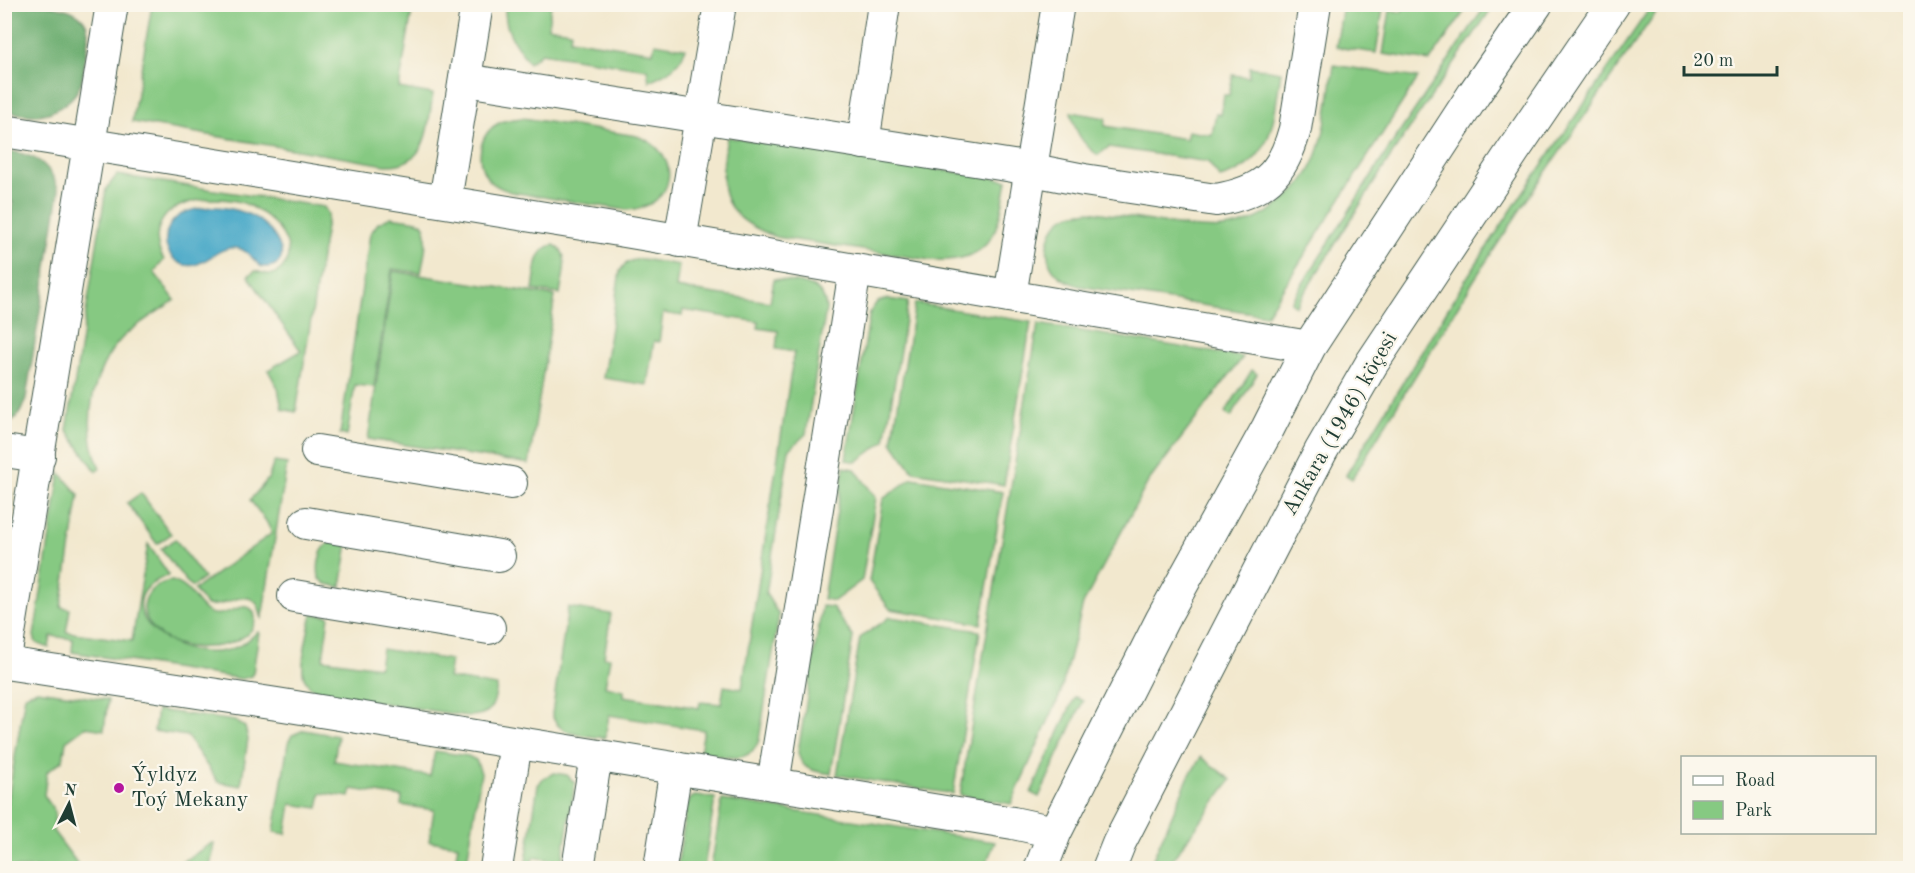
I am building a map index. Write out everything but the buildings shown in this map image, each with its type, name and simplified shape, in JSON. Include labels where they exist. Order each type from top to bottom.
[{"type":"main road","points":[[1041,868],[1055,832],[1162,620],[1268,428],[1309,347],[1536,4]]},
{"type":"main road","name":"Ankara (1946) köçesi","points":[[1109,868],[1119,843],[1321,451],[1372,363],[1613,4]]},
{"type":"street","points":[[112,4],[5,664],[676,768],[1013,823],[1055,832]]},
{"type":"street","points":[[445,201],[477,4]]},
{"type":"street","points":[[680,241],[720,4]]},
{"type":"street","points":[[863,143],[884,4]]},
{"type":"street","points":[[1010,296],[1058,4]]},
{"type":"street","points":[[465,80],[1216,200],[1254,190],[1269,179],[1282,164],[1295,129],[1315,4]]},
{"type":"street","points":[[4,131],[445,201],[1309,347]]},
{"type":"street","points":[[773,784],[855,270]]},
{"type":"street","points":[[4,451],[39,456]]},
{"type":"street","points":[[317,451],[512,483]]},
{"type":"street","points":[[306,523],[499,556]]},
{"type":"street","points":[[294,596],[489,628]]},
{"type":"street","points":[[496,868],[516,743]]},
{"type":"street","points":[[579,862],[596,756]]},
{"type":"street","points":[[660,868],[676,768]]},
{"type":"green space","points":[[1404,4],[1466,9],[1430,61],[1383,54],[1390,10],[1402,12]]},
{"type":"green space","points":[[4,5],[55,6],[81,17],[88,29],[82,80],[79,87],[71,99],[51,112],[33,115],[5,111]]},
{"type":"green space","points":[[152,5],[413,5],[399,88],[433,94],[427,131],[418,152],[411,159],[400,164],[386,165],[132,122]]},
{"type":"green space","points":[[505,5],[551,5],[548,27],[571,31],[570,39],[653,52],[655,43],[685,48],[677,65],[649,81],[647,69],[541,53],[529,63],[508,29]]},
{"type":"green space","points":[[1343,5],[1371,5],[1371,7],[1383,9],[1376,53],[1336,47]]},
{"type":"green space","points":[[1486,5],[1494,5],[1398,145],[1296,306],[1291,302],[1393,142]]},
{"type":"green space","points":[[1652,5],[1661,5],[1474,280],[1352,479],[1346,475],[1468,276]]},
{"type":"green space","points":[[1334,65],[1418,78],[1266,315],[1079,286],[1063,279],[1053,269],[1049,262],[1049,238],[1057,224],[1073,213],[1090,211],[1200,228],[1223,228],[1251,221],[1278,206],[1300,185],[1315,160],[1325,125]]},
{"type":"green space","points":[[1250,67],[1281,72],[1273,122],[1261,150],[1252,161],[1238,171],[1220,178],[1208,162],[1109,147],[1098,155],[1084,142],[1072,119],[1071,112],[1106,118],[1105,126],[1186,139],[1188,131],[1212,135],[1216,114],[1221,115],[1224,95],[1229,95],[1233,75],[1249,77]]},
{"type":"green space","points":[[523,118],[637,136],[652,144],[663,155],[668,167],[668,179],[664,191],[656,200],[643,207],[626,210],[511,192],[497,186],[485,174],[480,158],[486,134],[499,123]]},
{"type":"green space","points":[[727,137],[1007,180],[1000,215],[989,241],[980,250],[951,260],[930,260],[776,237],[743,220],[733,210],[727,199],[723,173]]},
{"type":"green space","points":[[5,150],[24,154],[40,161],[51,173],[59,192],[26,398],[18,414],[5,425],[4,251],[13,202],[5,201]]},
{"type":"green space","points":[[117,175],[324,207],[328,214],[296,412],[282,409],[278,388],[268,370],[301,351],[248,276],[255,271],[273,274],[282,268],[288,253],[284,237],[265,215],[244,203],[219,199],[191,202],[167,214],[160,225],[157,237],[164,260],[154,272],[175,300],[122,338],[111,351],[96,383],[90,418],[94,452],[100,468],[96,471],[67,430],[106,189]]},
{"type":"green space","points":[[391,217],[417,221],[424,225],[426,245],[421,273],[392,269],[374,387],[355,385],[347,436],[340,434],[370,234],[378,223]]},
{"type":"green space","points":[[554,245],[560,249],[564,260],[560,294],[533,290],[539,256],[547,247]]},
{"type":"green space","points":[[641,259],[679,265],[676,288],[770,302],[774,279],[800,283],[814,288],[824,300],[826,309],[806,434],[789,450],[766,594],[779,615],[759,740],[749,754],[742,757],[734,758],[700,752],[704,730],[609,715],[605,738],[566,731],[555,722],[552,714],[568,607],[611,614],[604,657],[610,658],[605,686],[624,690],[624,696],[699,708],[700,702],[721,704],[724,686],[742,689],[794,352],[776,349],[778,331],[758,328],[759,322],[683,310],[682,316],[663,313],[659,342],[654,341],[647,385],[603,378],[620,271],[629,262]]},
{"type":"green space","points":[[393,271],[555,296],[529,464],[368,439]]},
{"type":"green space","points":[[888,299],[908,302],[885,441],[856,462],[846,460],[870,312],[877,302]]},
{"type":"green space","points":[[915,303],[1031,322],[1004,485],[913,471],[892,442]]},
{"type":"green space","points":[[1038,324],[1243,357],[1148,482],[1083,604],[1060,695],[1011,804],[960,795]]},
{"type":"green space","points":[[1252,370],[1257,374],[1231,417],[1225,413]]},
{"type":"green space","points":[[274,462],[287,464],[262,618],[259,607],[252,599],[240,598],[220,604],[206,605],[194,590],[272,533],[250,500],[268,479]]},
{"type":"green space","points":[[844,467],[855,469],[876,498],[862,580],[834,601],[823,599]]},
{"type":"green space","points":[[60,473],[79,495],[61,607],[70,609],[66,632],[132,641],[148,544],[169,575],[147,588],[141,605],[147,622],[162,637],[184,648],[209,652],[234,648],[259,632],[251,676],[242,679],[72,652],[73,639],[51,636],[49,648],[36,643],[34,636]]},
{"type":"green space","points":[[912,478],[1003,492],[981,624],[890,609],[869,581],[883,499]]},
{"type":"green space","points":[[5,483],[11,491],[12,500],[5,546]]},
{"type":"green space","points":[[141,493],[171,534],[157,544],[127,503]]},
{"type":"green space","points":[[175,539],[204,578],[192,587],[161,549]]},
{"type":"green space","points":[[332,542],[348,543],[341,587],[326,584],[319,578],[320,557],[324,547]]},
{"type":"green space","points":[[172,581],[188,590],[201,607],[212,614],[249,607],[255,615],[253,627],[243,637],[220,646],[191,647],[170,641],[152,627],[147,619],[145,604],[147,597],[156,586]]},
{"type":"green space","points":[[822,606],[832,607],[853,637],[831,774],[806,767],[798,752]]},
{"type":"green space","points":[[312,614],[329,616],[323,659],[379,667],[382,649],[451,660],[448,678],[497,686],[493,705],[486,712],[467,716],[324,694],[316,690],[309,685],[303,674],[305,648]]},
{"type":"green space","points":[[890,617],[980,631],[953,794],[837,775],[860,638]]},
{"type":"green space","points":[[37,690],[108,700],[104,730],[85,727],[66,741],[63,760],[47,772],[44,795],[55,812],[53,831],[77,863],[76,868],[5,868],[5,818],[25,695]]},
{"type":"green space","points":[[1075,697],[1083,701],[1039,797],[1031,793]]},
{"type":"green space","points":[[157,710],[235,721],[245,727],[248,739],[241,786],[218,782],[187,736],[154,731]]},
{"type":"green space","points":[[304,730],[338,736],[334,761],[430,776],[435,751],[468,756],[476,760],[481,773],[466,868],[454,868],[458,845],[429,841],[434,810],[401,805],[402,797],[352,789],[350,797],[321,793],[318,808],[291,804],[286,834],[274,832],[288,743],[292,735]]},
{"type":"green space","points":[[1201,757],[1231,780],[1166,868],[1149,868],[1189,776]]},
{"type":"green space","points":[[554,773],[567,775],[575,783],[562,862],[533,857],[531,868],[525,868],[538,785],[543,778]]},
{"type":"green space","points":[[695,796],[715,798],[704,868],[677,868],[687,806],[691,798]]},
{"type":"green space","points":[[722,800],[995,842],[984,868],[711,868]]},
{"type":"green space","points":[[214,843],[210,868],[173,868]]},
{"type":"water","points":[[215,207],[244,212],[266,226],[281,249],[279,262],[273,266],[262,267],[247,253],[237,248],[221,251],[191,266],[174,259],[167,249],[166,241],[166,235],[172,222],[189,211]]},
{"type":"place","name":"Ýyldyz Toý Mekany","points":[[119,788]]}]
